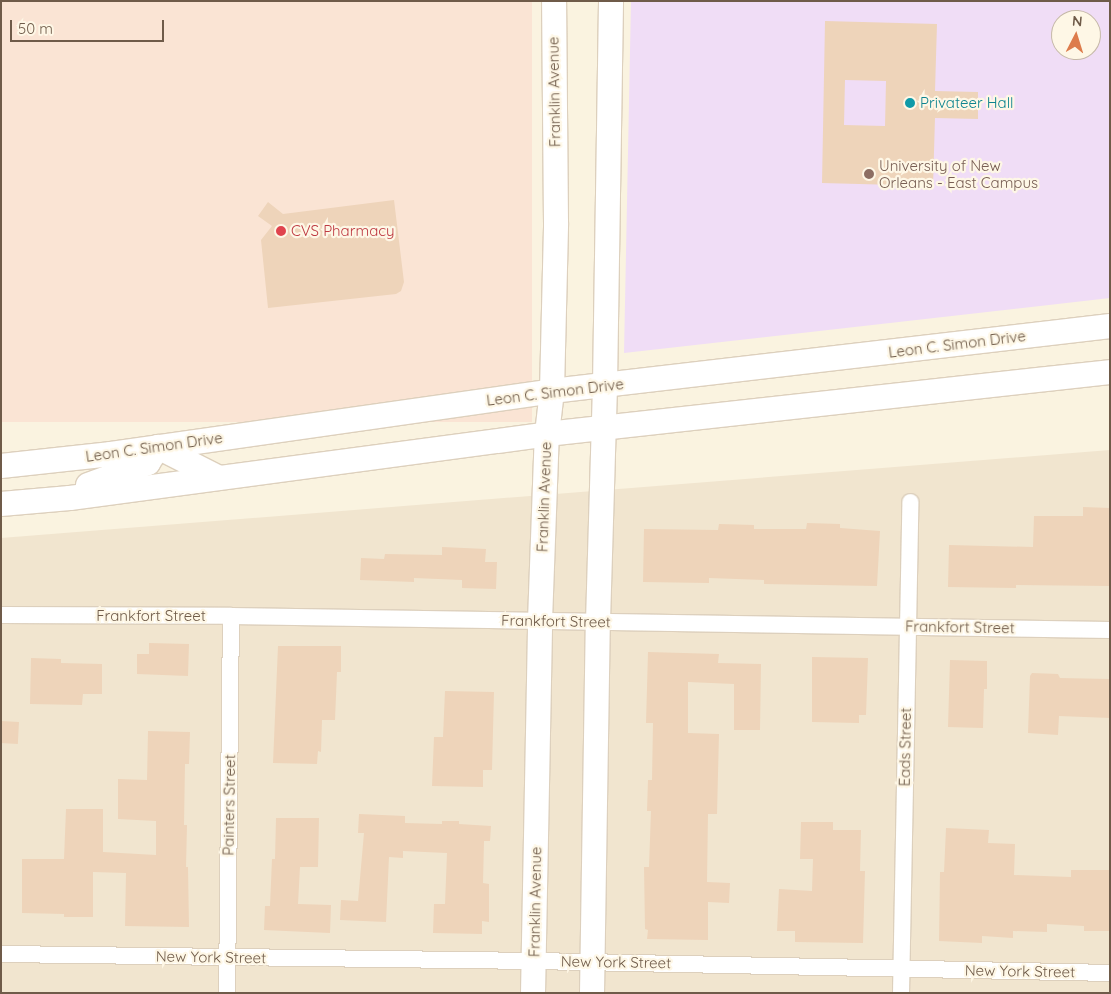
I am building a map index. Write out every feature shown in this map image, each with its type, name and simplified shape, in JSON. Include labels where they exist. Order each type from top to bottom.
[{"type":"main road","name":"Franklin Avenue","points":[[533,993],[540,621],[547,434],[552,392],[556,222],[554,1]]},
{"type":"main road","points":[[592,993],[611,1]]},
{"type":"main road","name":"Leon C. Simon Drive","points":[[1,466],[158,447],[605,385],[1110,326]]},
{"type":"main road","points":[[1,504],[219,478],[547,434],[1110,372]]},
{"type":"main road","points":[[28,502],[110,478],[148,463],[158,447],[219,478]]},
{"type":"street","name":"Eads Street","points":[[901,993],[906,626],[910,502]]},
{"type":"street","name":"Frankfort Street","points":[[1,615],[231,616],[1110,630]]},
{"type":"street","name":"Painters Street","points":[[227,993],[231,616]]},
{"type":"street","name":"New York Street","points":[[1,954],[534,960],[1110,973]]},
{"type":"shaded area","points":[[1,1],[532,1],[532,422],[1,422]]},
{"type":"shaded area","name":"University of New Orleans - East Campus","points":[[631,1],[1110,1],[1110,298],[624,353]]},
{"type":"shaded area","points":[[1110,450],[1110,993],[1,993],[1,538]]},
{"type":"building","name":"Privateer Hall","points":[[825,21],[937,24],[935,91],[978,92],[978,119],[935,118],[933,186],[822,183]],"holes":[[[845,80],[886,81],[885,126],[844,125]]]},
{"type":"building","name":"CVS Pharmacy","points":[[394,200],[404,282],[401,291],[396,294],[268,308],[261,240],[272,226],[258,216],[268,202],[283,214]]},
{"type":"building","points":[[1083,507],[1110,508],[1110,586],[1016,585],[1016,588],[948,587],[949,545],[1033,547],[1034,516],[1083,516]]},
{"type":"building","points":[[807,523],[840,524],[840,528],[880,531],[877,586],[764,584],[764,580],[709,578],[709,583],[643,582],[644,529],[718,530],[719,524],[754,525],[754,529],[806,529]]},
{"type":"building","points":[[442,547],[486,549],[485,562],[497,562],[496,589],[462,588],[462,580],[414,578],[414,582],[360,580],[361,558],[384,559],[385,554],[442,555]]},
{"type":"building","points":[[149,643],[189,644],[188,676],[137,674],[137,654],[149,654]]},
{"type":"building","points":[[278,646],[341,646],[341,672],[337,672],[335,720],[322,720],[321,752],[318,751],[317,764],[273,763]]},
{"type":"building","points":[[648,652],[719,654],[718,663],[761,664],[760,730],[734,730],[734,684],[688,682],[688,733],[719,734],[717,814],[708,814],[707,882],[730,883],[729,903],[708,902],[708,940],[647,939],[648,930],[645,929],[644,867],[649,867],[651,811],[647,811],[648,780],[652,780],[653,723],[646,723]]},
{"type":"building","points":[[812,657],[868,658],[866,715],[859,715],[859,723],[812,722]]},
{"type":"building","points":[[31,658],[61,659],[61,663],[102,664],[102,694],[83,694],[82,705],[30,704]]},
{"type":"building","points":[[950,660],[987,661],[987,689],[984,689],[983,728],[948,727]]},
{"type":"building","points":[[1032,673],[1058,674],[1060,678],[1110,679],[1110,718],[1059,716],[1058,735],[1028,733],[1030,676]]},
{"type":"building","points":[[445,691],[494,692],[492,770],[483,770],[483,787],[432,786],[434,737],[443,737]]},
{"type":"building","points":[[1,721],[19,722],[18,744],[1,743]]},
{"type":"building","points":[[148,731],[190,732],[189,764],[185,764],[184,825],[187,825],[186,867],[188,867],[189,927],[125,926],[126,873],[93,872],[93,917],[64,917],[64,914],[22,913],[22,859],[64,859],[66,809],[103,809],[103,852],[156,855],[156,821],[118,819],[118,779],[147,780]]},
{"type":"building","points":[[359,814],[405,816],[405,823],[442,824],[442,821],[459,821],[459,824],[491,826],[490,841],[484,841],[483,883],[489,884],[489,922],[482,921],[482,934],[433,933],[434,904],[445,904],[447,853],[403,851],[403,858],[389,857],[386,922],[340,920],[341,900],[358,901],[364,833],[358,833]]},
{"type":"building","points":[[276,818],[319,818],[318,867],[300,867],[298,904],[331,905],[330,933],[264,930],[265,906],[270,906],[272,859],[275,859]]},
{"type":"building","points":[[801,822],[833,822],[833,830],[861,830],[860,871],[865,871],[863,943],[795,942],[795,931],[777,931],[779,889],[812,891],[813,859],[800,859]]},
{"type":"building","points":[[946,828],[989,830],[988,843],[1015,844],[1014,875],[1071,877],[1071,870],[1110,870],[1110,931],[1084,931],[1084,926],[1047,924],[1047,932],[1013,931],[1013,938],[982,936],[982,943],[939,941],[940,872],[944,872]]},
{"type":"place","name":"Privateer Hall","points":[[910,103]]},
{"type":"place","name":"University of New Orleans - East Campus","points":[[869,174]]},
{"type":"place","name":"CVS Pharmacy","points":[[281,231]]}]
